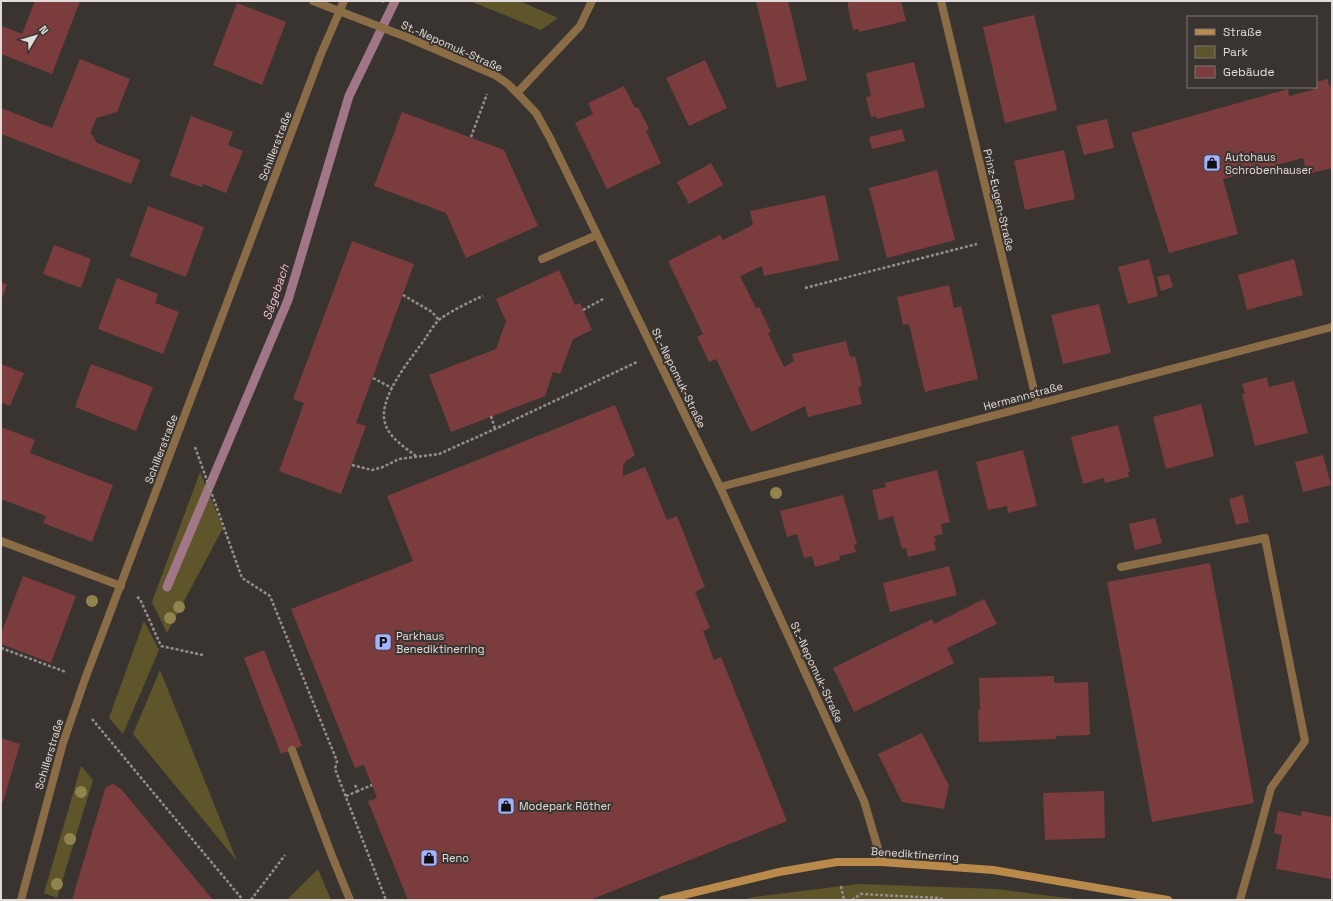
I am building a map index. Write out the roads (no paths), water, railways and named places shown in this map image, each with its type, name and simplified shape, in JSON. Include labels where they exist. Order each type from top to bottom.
[{"type":"main road","name":"Benediktinerring","points":[[663,900],[786,871],[837,862],[882,862],[993,870],[1168,900]]},
{"type":"street","name":"St.-Nepomuk-Straße","points":[[313,1],[409,38],[494,75],[508,84],[536,113],[550,138],[720,487],[864,801],[882,862]]},
{"type":"street","name":"Schillerstraße","points":[[21,900],[63,743],[85,679],[321,54],[344,1]]},
{"type":"street","points":[[517,93],[580,26],[592,1]]},
{"type":"street","name":"Prinz-Eugen-Straße","points":[[941,1],[1037,403]]},
{"type":"street","points":[[542,259],[597,235]]},
{"type":"street","name":"Hermannstraße","points":[[720,487],[1332,327]]},
{"type":"street","points":[[1121,567],[1265,538],[1305,741],[1270,788],[1240,900]]},
{"type":"street","points":[[1,541],[121,586]]},
{"type":"street","points":[[292,750],[350,900]]},
{"type":"waterway","name":"Sägebach","points":[[167,587],[288,300],[349,96],[395,1]]},
{"type":"place","name":"Autohaus Schrobenhauser","points":[[1212,163]]},
{"type":"place","name":"Parkhaus Benediktinerring","points":[[383,642]]},
{"type":"place","name":"Modepark Röther","points":[[506,806]]},
{"type":"place","name":"Reno","points":[[429,858]]}]
